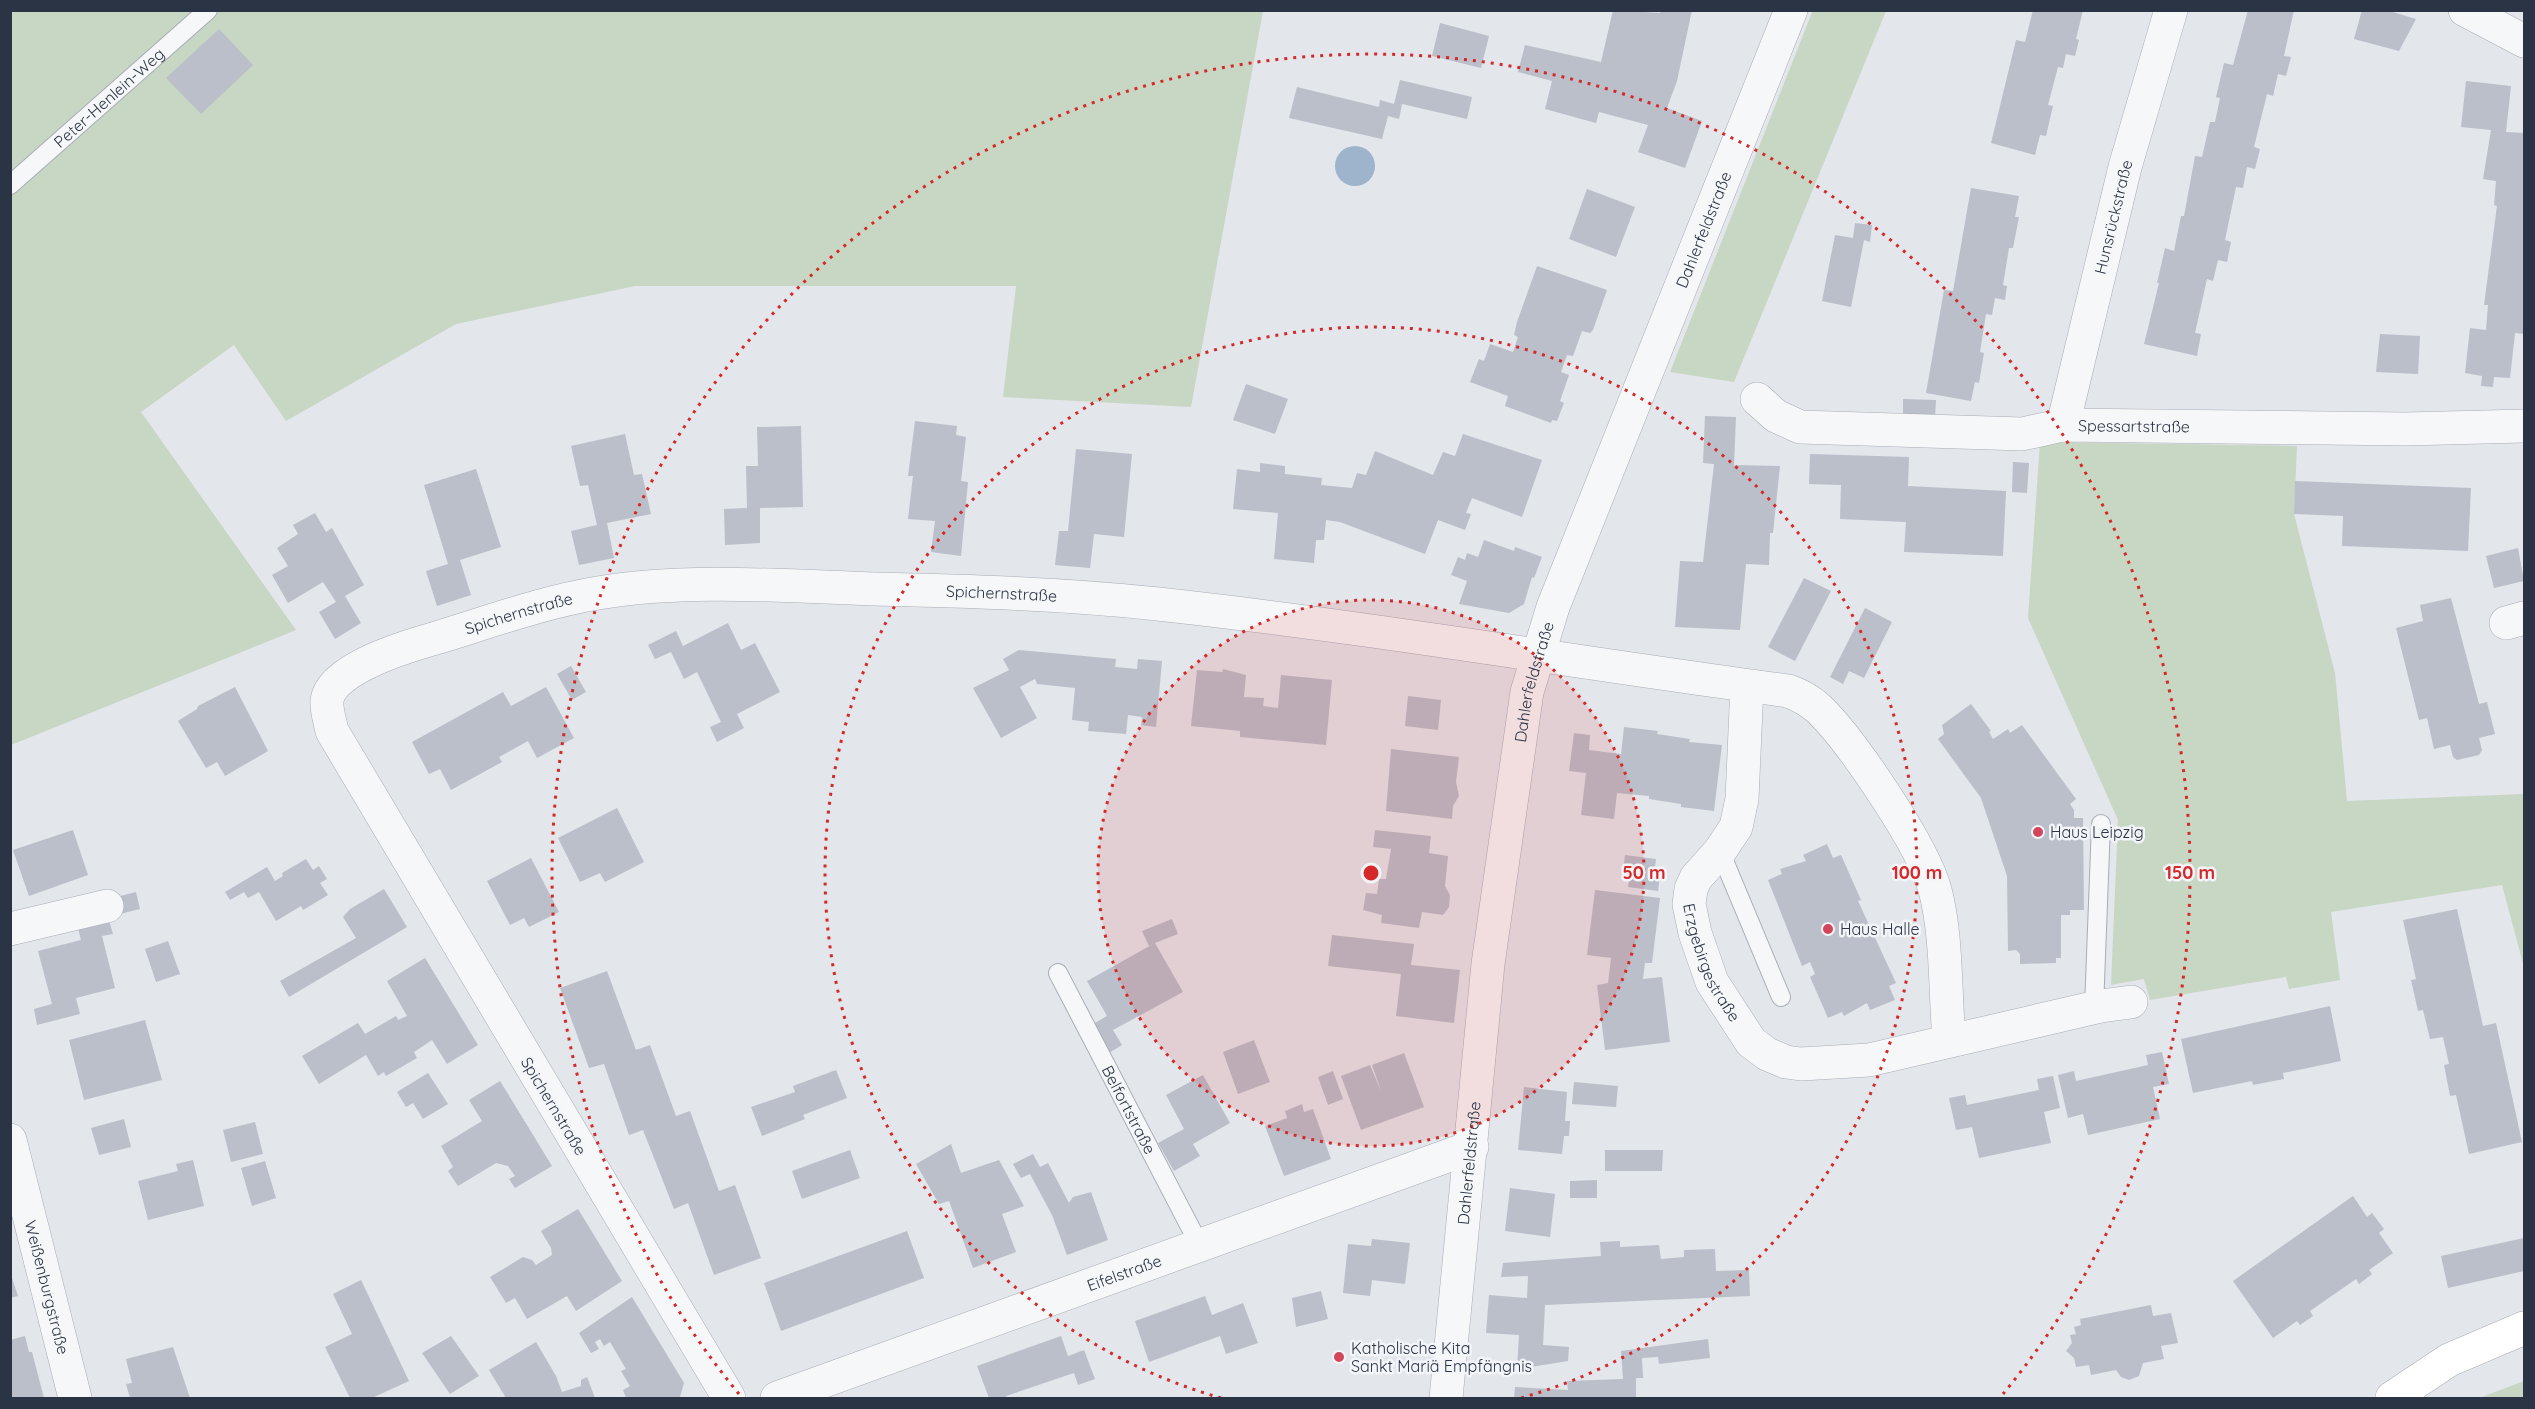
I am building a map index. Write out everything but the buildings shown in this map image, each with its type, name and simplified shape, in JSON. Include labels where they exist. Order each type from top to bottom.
[{"type":"main road","points":[[2392,1398],[2450,1360],[2524,1329]]},
{"type":"street","name":"Dahlerfeldstraße","points":[[1446,1398],[1488,964],[1527,692],[1536,655],[1557,596],[1791,10]]},
{"type":"street","name":"Hunsrückstraße","points":[[2063,425],[2125,167],[2171,10]]},
{"type":"street","points":[[2465,10],[2524,41]]},
{"type":"street","name":"Spessartstraße","points":[[1757,399],[1776,416],[1800,428],[2022,434],[2063,425],[2523,432]]},
{"type":"street","name":"Spichernstraße","points":[[729,1398],[332,731],[327,699],[335,684],[346,674],[408,646],[540,607],[598,593],[678,585],[981,591],[1153,604],[1536,655]]},
{"type":"street","points":[[1536,655],[1788,691],[1801,695],[1818,708],[1838,729],[1893,810],[1917,850],[1935,889],[1949,1040]]},
{"type":"street","name":"Erzgebirgestraße","points":[[1747,686],[1742,799],[1736,827],[1690,889],[1690,918],[1712,982],[1751,1042],[1775,1058],[1801,1064],[1887,1058],[1949,1040],[2131,1002]]},
{"type":"street","points":[[10,929],[107,906]]},
{"type":"street","name":"Weißenburgstraße","points":[[10,1140],[75,1398]]},
{"type":"street","name":"Eifelstraße","points":[[777,1398],[1472,1147]]},
{"type":"lane","name":"Peter-Henlein-Weg","points":[[10,185],[208,10]]},
{"type":"lane","points":[[2094,1008],[2101,824]]},
{"type":"lane","points":[[1720,851],[1781,997]]},
{"type":"lane","name":"Belfortstraße","points":[[1058,973],[1200,1246]]},
{"type":"green space","points":[[1813,10],[1886,11],[1734,382],[1670,372]]},
{"type":"green space","points":[[11,11],[1263,11],[1191,407],[1003,397],[1016,286],[635,286],[456,324],[286,421],[234,345],[141,412],[296,630],[11,745]]},
{"type":"green space","points":[[2040,442],[2297,446],[2294,514],[2335,673],[2347,801],[2524,794],[2524,967],[2502,885],[2331,912],[2340,980],[2289,989],[2286,977],[2150,1000],[2144,979],[2111,985],[2118,820],[2028,618]]},
{"type":"green space","points":[[2524,1381],[2524,1398],[2479,1398]]},
{"type":"water","points":[[1355,146],[1363,147],[1369,152],[1374,158],[1374,174],[1369,180],[1363,185],[1355,186],[1347,185],[1341,180],[1336,174],[1335,166],[1336,158],[1341,152],[1347,147]]},
{"type":"place","name":"Haus Leipzig","points":[[2038,832]]},
{"type":"place","name":"Haus Halle","points":[[1828,929]]},
{"type":"place","name":"Katholische Kita Sankt Mariä Empfängnis","points":[[1339,1357]]}]
